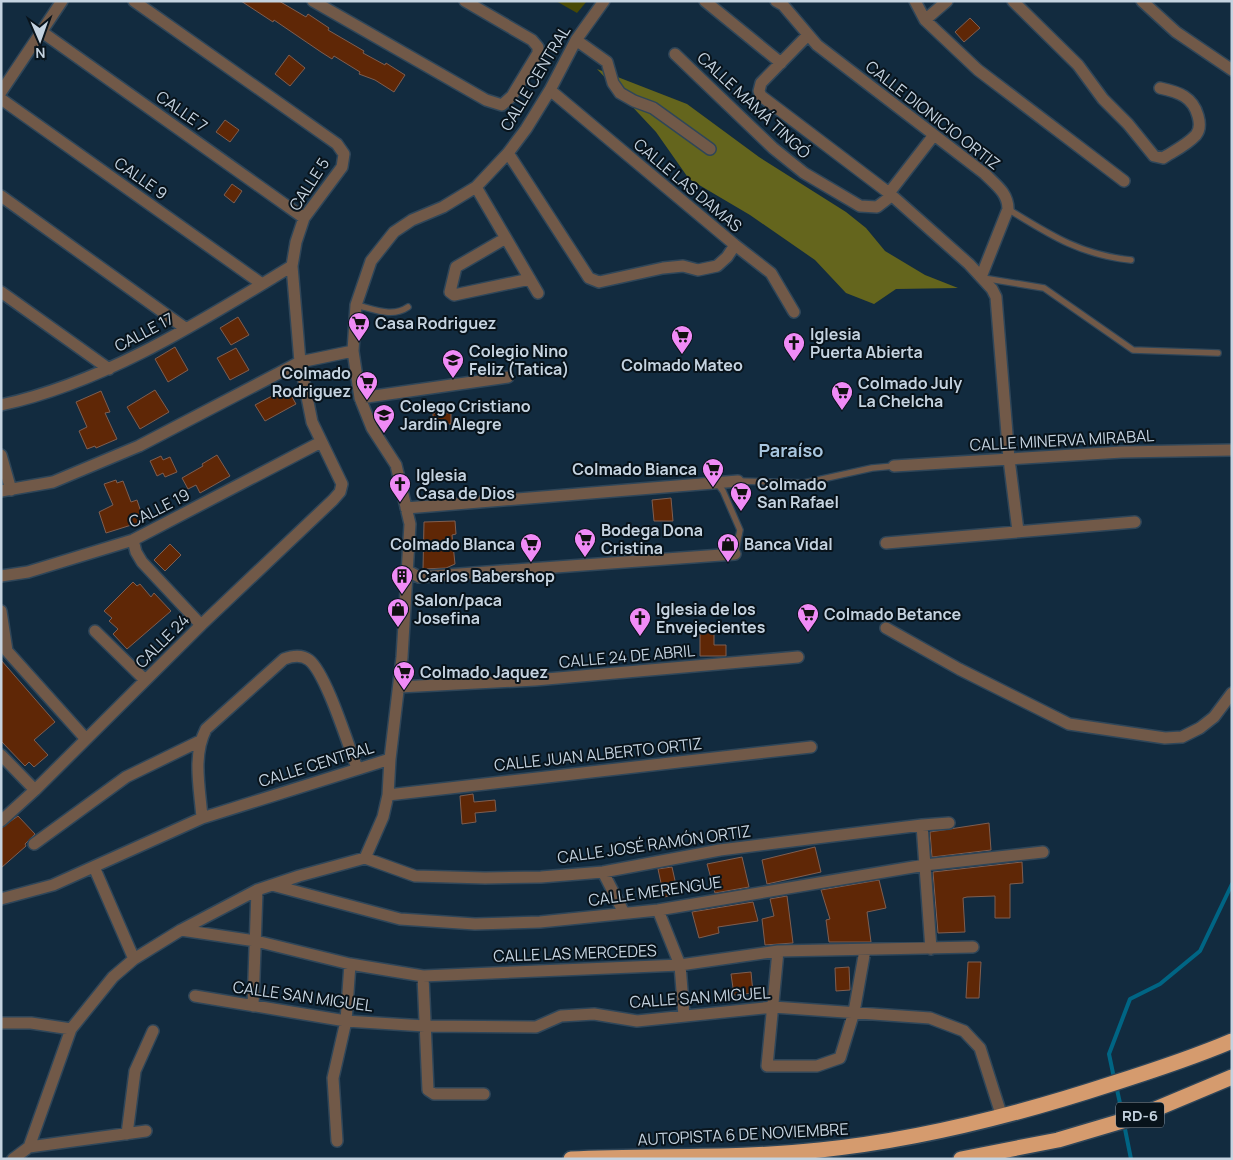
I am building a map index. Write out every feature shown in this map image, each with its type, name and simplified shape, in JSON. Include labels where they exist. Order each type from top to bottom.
[{"type":"highway","name":"AUTOPISTA 6 DE NOVIEMBRE","points":[[571,1159],[677,1157],[820,1150],[936,1133],[1040,1107],[1199,1056],[1232,1041]]},
{"type":"highway","name":"RD-6","points":[[961,1159],[1058,1140],[1139,1116],[1226,1080]]},
{"type":"street","points":[[1,92],[62,1]]},
{"type":"street","name":"CALLE 5","points":[[134,1],[338,144],[344,154],[342,166],[304,218],[296,242],[292,266],[300,362],[312,422],[342,484]]},
{"type":"street","points":[[313,1],[486,100],[502,105],[512,96],[538,53],[538,47],[532,40],[464,1]]},
{"type":"street","name":"CALLE CENTRAL","points":[[1,899],[52,885],[202,818],[390,758],[408,571],[410,524],[396,465],[372,428],[360,398],[353,351],[356,304],[371,261],[394,232],[412,220],[443,208],[476,187],[508,153],[526,130],[550,90],[576,40],[604,1]]},
{"type":"street","points":[[704,1],[781,63]]},
{"type":"street","name":"CALLE DIONICIO ORTIZ","points":[[776,1],[783,5],[817,45],[985,174],[1003,192],[1008,201],[1008,209]]},
{"type":"street","points":[[915,1],[925,20],[978,70],[1124,181]]},
{"type":"street","points":[[925,20],[947,1]]},
{"type":"street","points":[[1014,1],[1078,65],[1103,99],[1128,124],[1154,156],[1163,158],[1188,143],[1198,133],[1200,122],[1196,109],[1190,99],[1175,91],[1160,88]]},
{"type":"street","points":[[1142,1],[1176,32],[1232,70]]},
{"type":"street","name":"CALLE 7","points":[[42,32],[304,218]]},
{"type":"street","points":[[808,35],[761,84],[759,91],[761,96],[889,195],[981,278],[996,297],[1009,459],[1018,531]]},
{"type":"street","points":[[576,40],[607,62],[613,83],[620,93],[653,108],[710,149]]},
{"type":"street","name":"CALLE MAMÁ TINGÓ","points":[[675,54],[773,148],[804,173],[860,206],[877,207],[889,195],[934,134]]},
{"type":"street","name":"CALLE LAS DAMAS","points":[[550,90],[771,273],[794,312]]},
{"type":"street","name":"CALLE 9","points":[[1,99],[262,284]]},
{"type":"street","points":[[508,153],[589,278],[599,282],[664,268],[683,266],[698,270],[717,266],[727,257],[735,245]]},
{"type":"street","points":[[476,187],[538,293]]},
{"type":"street","points":[[1,196],[186,328]]},
{"type":"street","points":[[981,278],[1008,209]]},
{"type":"street","points":[[506,238],[456,267],[450,292],[454,295],[490,289],[530,279]]},
{"type":"street","name":"CALLE 17","points":[[1,405],[25,400],[109,369],[186,328],[292,266]]},
{"type":"street","points":[[1,292],[109,369]]},
{"type":"street","points":[[1,455],[6,491],[53,482],[139,446],[300,362],[353,351]]},
{"type":"street","points":[[360,398],[508,377]]},
{"type":"street","name":"CALLE 19","points":[[1,576],[28,572],[133,540],[321,442]]},
{"type":"street","name":"CALLE MINERVA MIRABAL","points":[[894,466],[1122,452],[1232,450]]},
{"type":"street","points":[[406,508],[738,481]]},
{"type":"street","name":"CALLE 24","points":[[1,821],[35,790],[201,625],[333,500],[340,492],[342,484]]},
{"type":"street","points":[[886,543],[1135,522]]},
{"type":"street","points":[[133,540],[136,552],[142,562],[201,625]]},
{"type":"street","points":[[408,571],[419,578],[735,554]]},
{"type":"street","points":[[1,611],[7,651],[86,739]]},
{"type":"street","points":[[886,628],[959,669],[1069,724],[1164,738],[1182,736],[1200,728],[1214,717],[1232,693]]},
{"type":"street","points":[[94,630],[145,680]]},
{"type":"street","points":[[202,818],[198,766],[200,741],[206,730],[284,659],[301,656],[310,660],[323,681],[358,768]]},
{"type":"street","name":"CALLE 24 DE ABRIL","points":[[398,687],[535,680],[798,657]]},
{"type":"street","points":[[34,844],[126,777],[200,741]]},
{"type":"street","name":"CALLE JUAN ALBERTO ORTIZ","points":[[388,795],[811,747]]},
{"type":"street","points":[[1,755],[35,790]]},
{"type":"street","points":[[13,1159],[29,1146],[71,1029],[113,977],[134,959],[181,930],[257,890],[365,858],[383,817],[388,795],[390,758]]},
{"type":"street","name":"CALLE JOSÉ RAMÓN ORTIZ","points":[[365,858],[415,876],[485,878],[603,872],[720,850],[949,823]]},
{"type":"street","points":[[922,825],[931,949]]},
{"type":"street","name":"CALLE MERENGUE","points":[[272,885],[400,919],[475,924],[540,922],[658,910],[925,865],[1043,852]]},
{"type":"street","points":[[94,867],[134,959]]},
{"type":"street","points":[[603,872],[624,913]]},
{"type":"street","points":[[253,1006],[257,890]]},
{"type":"street","points":[[658,910],[680,965],[684,1016]]},
{"type":"street","name":"CALLE LAS MERCEDES","points":[[181,930],[256,940],[350,964],[423,976],[680,965],[778,952],[973,947]]},
{"type":"street","points":[[778,952],[767,1066],[817,1066],[840,1058],[854,1012],[865,950]]},
{"type":"street","points":[[338,1141],[333,1078],[346,1021],[350,964]]},
{"type":"street","points":[[423,976],[428,1090],[434,1094],[484,1094]]},
{"type":"street","name":"CALLE SAN MIGUEL","points":[[195,996],[346,1021],[425,1026],[536,1027],[561,1016],[594,1014],[637,1021],[773,1007],[930,1018],[964,1031],[980,1048],[1002,1117]]},
{"type":"street","points":[[1,1023],[31,1023],[71,1029]]},
{"type":"street","points":[[127,1134],[135,1071],[153,1031]]},
{"type":"street","points":[[29,1146],[146,1131]]},
{"type":"lane","points":[[1008,209],[1058,239],[1102,257],[1131,260]]},
{"type":"lane","points":[[981,278],[1044,288],[1133,350],[1218,353]]},
{"type":"lane","points":[[356,304],[392,313],[400,312],[408,307]]},
{"type":"lane","points":[[738,481],[804,483],[872,468],[894,466]]},
{"type":"lane","points":[[717,483],[723,491],[740,530],[735,554]]},
{"type":"shaded area","points":[[556,1],[587,1],[577,13]]},
{"type":"shaded area","points":[[597,69],[687,104],[759,157],[846,212],[866,228],[885,251],[925,275],[958,288],[896,289],[874,304],[846,293],[815,260],[750,215],[689,179],[656,132]]},
{"type":"building","points":[[241,1],[279,1],[306,17],[308,14],[329,28],[328,30],[364,51],[363,53],[385,65],[386,63],[405,75],[394,92],[375,80],[359,74],[360,72],[334,56],[332,59],[274,20],[273,22]]},
{"type":"building","points":[[970,18],[980,28],[964,42],[955,32]]},
{"type":"building","points":[[289,55],[305,68],[290,86],[275,74]]},
{"type":"building","points":[[225,120],[239,130],[230,142],[216,132]]},
{"type":"building","points":[[232,184],[242,191],[234,203],[224,195]]},
{"type":"building","points":[[238,317],[249,335],[231,345],[220,328]]},
{"type":"building","points":[[175,347],[188,370],[168,382],[155,359]]},
{"type":"building","points":[[236,348],[249,370],[230,380],[217,358]]},
{"type":"building","points":[[287,388],[296,404],[265,421],[255,405]]},
{"type":"building","points":[[155,390],[169,412],[140,429],[127,407]]},
{"type":"building","points":[[101,391],[110,412],[105,413],[117,439],[96,448],[95,446],[87,449],[79,431],[87,427],[76,402]]},
{"type":"building","points":[[433,413],[451,413],[451,424],[433,424]]},
{"type":"building","points":[[217,455],[230,476],[200,493],[196,485],[188,489],[182,478],[203,466],[202,464]]},
{"type":"building","points":[[161,456],[163,460],[170,457],[177,472],[165,477],[163,473],[157,476],[150,461]]},
{"type":"building","points":[[116,480],[117,483],[123,481],[131,502],[137,500],[144,521],[106,533],[99,512],[113,505],[104,484]]},
{"type":"building","points":[[671,498],[673,521],[654,521],[652,500]]},
{"type":"building","points":[[455,521],[456,534],[452,535],[455,564],[446,568],[423,569],[424,522]]},
{"type":"building","points":[[170,544],[181,555],[165,571],[154,560]]},
{"type":"building","points":[[133,582],[137,586],[140,584],[151,597],[154,593],[171,611],[127,649],[113,634],[118,629],[109,621],[112,618],[104,611]]},
{"type":"building","points":[[714,632],[714,645],[726,645],[726,656],[700,656],[700,633]]},
{"type":"building","points":[[1,660],[55,722],[34,740],[48,755],[34,767],[29,762],[25,766],[1,741]]},
{"type":"building","points":[[473,794],[474,802],[495,800],[496,811],[475,813],[476,822],[462,824],[460,796]]},
{"type":"building","points":[[18,816],[35,834],[25,844],[26,846],[1,868],[1,828]]},
{"type":"building","points":[[989,823],[991,850],[932,857],[930,832]]},
{"type":"building","points":[[815,847],[821,872],[767,884],[762,860]]},
{"type":"building","points":[[742,857],[749,887],[715,893],[707,864]]},
{"type":"building","points":[[1022,862],[1023,883],[1010,884],[1010,918],[995,918],[995,896],[967,897],[963,898],[965,932],[938,933],[933,872]]},
{"type":"building","points":[[672,867],[678,894],[664,897],[658,869]]},
{"type":"building","points":[[879,880],[886,908],[867,912],[871,942],[829,942],[826,920],[830,919],[821,890]]},
{"type":"building","points":[[787,896],[793,943],[765,945],[762,919],[774,916],[770,899]]},
{"type":"building","points":[[753,902],[758,921],[718,927],[719,933],[699,938],[692,912]]},
{"type":"building","points":[[968,962],[981,962],[979,998],[966,998]]},
{"type":"building","points":[[849,967],[850,990],[836,991],[835,968]]},
{"type":"building","points":[[751,972],[753,993],[734,995],[731,974]]},
{"type":"waterway","points":[[1114,1078],[1109,1054],[1130,999],[1160,984],[1200,951],[1232,884]]},
{"type":"waterway","points":[[1116,1085],[1123,1117]]},
{"type":"waterway","points":[[1124,1124],[1131,1159]]},
{"type":"place","name":"Casa Rodriguez","points":[[359,342]]},
{"type":"place","name":"Colmado Mateo","points":[[682,355]]},
{"type":"place","name":"Iglesia Puerta Abierta","points":[[794,362]]},
{"type":"place","name":"Colegio Nino Feliz (Tatica)","points":[[453,379]]},
{"type":"place","name":"Colmado Rodriguez","points":[[367,401]]},
{"type":"place","name":"Colmado July La Chelcha","points":[[842,411]]},
{"type":"place","name":"Colego Cristiano Jardin Alegre","points":[[384,434]]},
{"type":"place","name":"Colmado Bianca","points":[[713,488]]},
{"type":"place","name":"Iglesia Casa de Dios","points":[[400,503]]},
{"type":"place","name":"Colmado San Rafael","points":[[741,512]]},
{"type":"place","name":"Bodega Dona Cristina","points":[[585,558]]},
{"type":"place","name":"Colmado Blanca","points":[[531,563]]},
{"type":"place","name":"Banca Vidal","points":[[728,563]]},
{"type":"place","name":"Carlos Babershop","points":[[402,595]]},
{"type":"place","name":"Salon/paca Josefina","points":[[398,628]]},
{"type":"place","name":"Colmado Betance","points":[[808,633]]},
{"type":"place","name":"Iglesia de los Envejecientes","points":[[640,637]]},
{"type":"place","name":"Colmado Jaquez","points":[[404,691]]},
{"type":"district","name":"Paraíso","points":[[791,450]]}]
